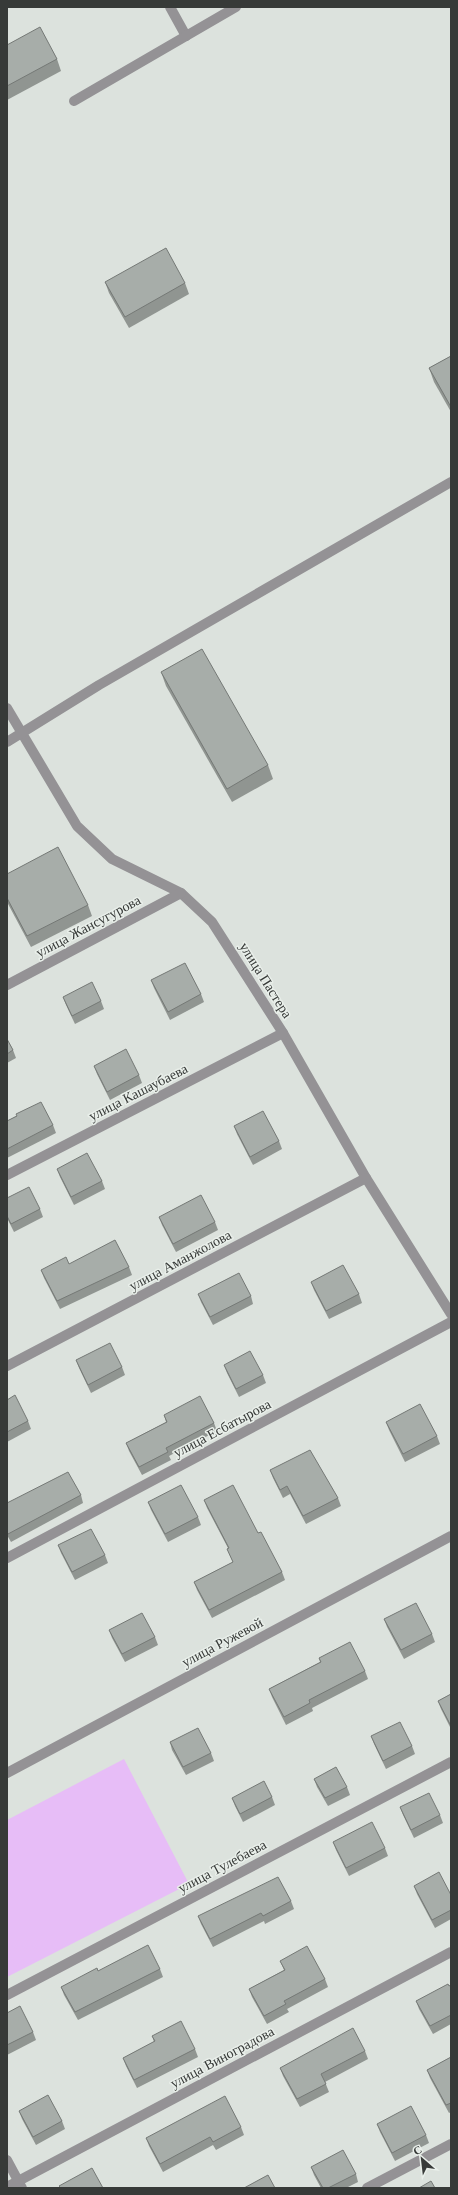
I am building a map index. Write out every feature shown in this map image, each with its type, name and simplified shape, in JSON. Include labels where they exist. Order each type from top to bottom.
[{"type":"street","points":[[170,7],[186,36]]},
{"type":"street","points":[[74,101],[236,7]]},
{"type":"street","points":[[7,742],[99,685],[451,482]]},
{"type":"street","name":"улица Пастера","points":[[7,708],[77,826],[112,859],[181,893],[212,922],[282,1033],[366,1178],[451,1314]]},
{"type":"street","name":"улица Жансугурова","points":[[7,985],[181,893]]},
{"type":"street","name":"улица Кашаубаева","points":[[7,1175],[282,1033]]},
{"type":"street","name":"улица Аманжолова","points":[[7,1366],[366,1178]]},
{"type":"street","name":"улица Есбатырова","points":[[7,1558],[451,1322]]},
{"type":"street","name":"улица Ружевой","points":[[7,1773],[451,1536]]},
{"type":"street","name":"улица Тулебаева","points":[[7,1995],[451,1762]]},
{"type":"street","name":"улица Виноградова","points":[[7,2187],[20,2184],[451,1952]]},
{"type":"street","points":[[367,2188],[451,2144]]},
{"type":"street","points":[[7,2160],[20,2184]]},
{"type":"shaded area","points":[[124,1759],[189,1884],[7,1977],[7,1820]]},
{"type":"building","points":[[40,27],[57,59],[7,86],[7,45]]},
{"type":"building","points":[[166,248],[185,283],[125,317],[105,282]]},
{"type":"building","points":[[451,356],[451,407],[429,368]]},
{"type":"building","points":[[202,649],[268,765],[227,789],[161,672]]},
{"type":"building","points":[[58,847],[88,905],[27,936],[7,898],[7,874]]},
{"type":"building","points":[[185,963],[201,994],[168,1012],[151,980]]},
{"type":"building","points":[[92,982],[101,1001],[72,1016],[63,997]]},
{"type":"building","points":[[7,1039],[13,1050],[7,1054]]},
{"type":"building","points":[[126,1049],[139,1075],[107,1092],[94,1066]]},
{"type":"building","points":[[41,1102],[53,1125],[7,1149],[7,1121],[17,1116],[16,1114]]},
{"type":"building","points":[[263,1111],[279,1141],[250,1157],[234,1126]]},
{"type":"building","points":[[87,1153],[102,1181],[71,1197],[57,1169]]},
{"type":"building","points":[[29,1187],[40,1209],[11,1224],[7,1216],[7,1198]]},
{"type":"building","points":[[201,1195],[215,1222],[173,1244],[159,1217]]},
{"type":"building","points":[[115,1240],[129,1267],[57,1301],[41,1270],[66,1257],[69,1264]]},
{"type":"building","points":[[343,1265],[359,1294],[326,1311],[311,1282]]},
{"type":"building","points":[[239,1273],[251,1296],[210,1317],[198,1294]]},
{"type":"building","points":[[110,1343],[122,1367],[88,1385],[76,1360]]},
{"type":"building","points":[[250,1351],[263,1375],[236,1389],[224,1365]]},
{"type":"building","points":[[15,1395],[28,1421],[7,1432],[7,1400]]},
{"type":"building","points":[[200,1396],[214,1423],[166,1448],[168,1452],[139,1467],[126,1443],[167,1422],[164,1415]]},
{"type":"building","points":[[420,1404],[437,1436],[403,1454],[386,1422]]},
{"type":"building","points":[[310,1450],[338,1498],[303,1516],[287,1486],[280,1490],[270,1470]]},
{"type":"building","points":[[68,1472],[81,1495],[8,1534],[7,1503]]},
{"type":"building","points":[[181,1485],[198,1517],[165,1534],[148,1502]]},
{"type":"building","points":[[233,1485],[258,1533],[261,1532],[282,1572],[209,1610],[194,1582],[233,1562],[227,1549],[229,1548],[204,1500]]},
{"type":"building","points":[[91,1529],[105,1555],[72,1572],[58,1545]]},
{"type":"building","points":[[416,1603],[432,1634],[401,1650],[384,1619]]},
{"type":"building","points":[[142,1613],[155,1637],[122,1654],[109,1630]]},
{"type":"building","points":[[350,1642],[365,1671],[309,1700],[310,1703],[284,1717],[269,1689],[321,1662],[319,1658]]},
{"type":"building","points":[[451,1694],[451,1726],[438,1701]]},
{"type":"building","points":[[400,1722],[412,1746],[383,1761],[371,1736]]},
{"type":"building","points":[[198,1728],[211,1753],[183,1767],[170,1742]]},
{"type":"building","points":[[336,1767],[347,1787],[325,1798],[314,1779]]},
{"type":"building","points":[[264,1781],[272,1797],[240,1814],[232,1798]]},
{"type":"building","points":[[429,1793],[440,1815],[411,1830],[400,1807]]},
{"type":"building","points":[[372,1822],[385,1848],[346,1868],[333,1842]]},
{"type":"building","points":[[439,1872],[451,1895],[451,1910],[432,1920],[414,1886]]},
{"type":"building","points":[[278,1877],[291,1901],[263,1916],[261,1913],[210,1939],[198,1916]]},
{"type":"building","points":[[148,1945],[160,1969],[75,2012],[61,1987],[97,1968],[98,1971]]},
{"type":"building","points":[[307,1946],[325,1979],[284,2001],[286,2004],[264,2016],[249,1989],[285,1970],[280,1961]]},
{"type":"building","points":[[448,1984],[449,1986],[451,1985],[451,2015],[430,2026],[416,2001]]},
{"type":"building","points":[[20,2006],[33,2032],[7,2045],[7,2013]]},
{"type":"building","points":[[181,2021],[195,2049],[134,2080],[123,2058],[155,2041],[152,2036]]},
{"type":"building","points":[[353,2028],[365,2051],[321,2074],[326,2084],[297,2099],[280,2068]]},
{"type":"building","points":[[451,2057],[451,2103],[446,2105],[427,2070]]},
{"type":"building","points":[[48,2095],[62,2121],[33,2137],[19,2111]]},
{"type":"building","points":[[225,2096],[241,2127],[213,2142],[210,2137],[160,2164],[146,2138]]},
{"type":"building","points":[[411,2106],[426,2135],[392,2153],[377,2124]]},
{"type":"building","points":[[343,2150],[356,2174],[328,2188],[323,2188],[311,2167]]},
{"type":"building","points":[[92,2168],[103,2188],[61,2188],[59,2186]]},
{"type":"building","points":[[268,2175],[275,2188],[244,2188]]},
{"type":"building","points":[[431,2181],[435,2188],[419,2188]]}]
